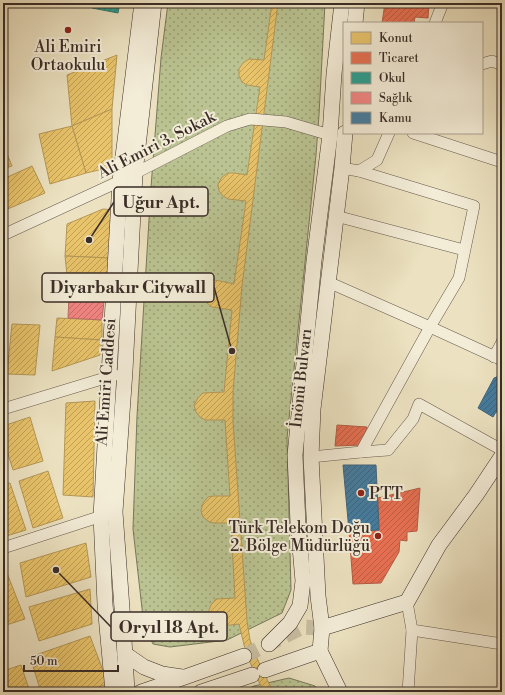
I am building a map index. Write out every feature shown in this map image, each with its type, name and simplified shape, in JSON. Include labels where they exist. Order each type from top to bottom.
[{"type":"main road","points":[[113,692],[106,604],[110,377],[120,181],[142,3]]},
{"type":"main road","name":"Ali Emiri Caddesi","points":[[127,692],[125,654],[108,514],[125,371],[135,173],[154,3]]},
{"type":"main road","points":[[269,644],[290,623],[300,606],[303,581],[298,524],[295,455],[314,266],[330,135],[334,74],[342,3]]},
{"type":"main road","points":[[355,22],[357,3]]},
{"type":"main road","name":"İnönü Bulvarı","points":[[320,651],[322,628],[318,596],[311,457],[314,409],[345,134]]},
{"type":"main road","points":[[322,628],[407,602],[439,545],[500,464]]},
{"type":"main road","points":[[200,692],[320,651],[340,692]]},
{"type":"main road","points":[[125,654],[144,667],[162,674],[185,677]]},
{"type":"main road","points":[[141,692],[244,656]]},
{"type":"street","points":[[434,22],[443,3]]},
{"type":"street","points":[[483,64],[492,61],[502,65]]},
{"type":"street","name":"Ali Emiri 3. Sokak","points":[[3,235],[120,181],[228,126],[250,119],[286,122],[330,135]]},
{"type":"street","points":[[359,171],[377,160],[389,134]]},
{"type":"street","points":[[416,134],[502,162]]},
{"type":"street","points":[[342,168],[359,171],[474,206],[459,278],[430,327],[361,452]]},
{"type":"street","points":[[336,216],[464,250]]},
{"type":"street","points":[[328,282],[498,358],[502,342]]},
{"type":"street","points":[[3,409],[110,377],[125,371]]},
{"type":"street","points":[[311,457],[388,450],[413,419],[420,404],[502,450]]},
{"type":"street","points":[[3,548],[108,514]]},
{"type":"street","points":[[407,602],[412,630],[408,692]]},
{"type":"street","points":[[412,630],[502,644]]},
{"type":"green space","points":[[168,3],[325,3],[316,155],[287,438],[291,590],[282,613],[227,640],[170,647],[153,644],[144,626],[133,529],[137,416],[151,187],[161,58]]},
{"type":"green space","points":[[289,678],[315,686],[320,692],[241,692],[254,686]]},
{"type":"building: Konut","points":[[272,3],[278,3],[242,286],[233,392],[233,421],[247,621],[250,640],[273,692],[264,692],[246,653],[239,624],[221,626],[211,619],[208,613],[211,605],[216,599],[235,598],[231,523],[213,523],[208,521],[203,517],[201,511],[203,503],[208,497],[230,496],[225,420],[205,420],[196,412],[194,405],[203,393],[224,392],[232,310],[212,307],[204,298],[204,291],[214,280],[234,284],[246,201],[228,199],[223,196],[219,191],[218,184],[222,177],[228,173],[247,175],[260,87],[247,85],[242,82],[239,76],[239,69],[243,63],[249,59],[264,60]]},
{"type":"building: Konut","points":[[117,55],[112,109],[72,126],[67,75]]},
{"type":"building: Konut","points":[[112,109],[112,167],[86,173],[72,126]]},
{"type":"building: Konut","points":[[72,126],[86,173],[50,184],[39,134]]},
{"type":"building: Konut","points":[[3,144],[12,166],[3,169]]},
{"type":"building: Konut","points":[[32,166],[45,193],[3,211],[3,179]]},
{"type":"building: Konut","points":[[103,209],[114,210],[109,258],[65,256],[67,224]]},
{"type":"building: Konut","points":[[65,256],[109,258],[106,281],[67,275]]},
{"type":"building: Konut","points":[[57,318],[102,320],[102,340],[55,337]]},
{"type":"building: Konut","points":[[12,324],[40,325],[35,375],[7,374]]},
{"type":"building: Konut","points":[[55,337],[102,340],[100,355],[52,371]]},
{"type":"building: Konut","points":[[95,401],[93,497],[63,495],[66,403]]},
{"type":"building: Konut","points":[[30,417],[43,461],[13,470],[3,438],[3,426]]},
{"type":"building: Konut","points":[[48,471],[63,518],[33,528],[19,481]]},
{"type":"building: Konut","points":[[10,483],[26,530],[3,537],[3,485]]},
{"type":"building: Konut","points":[[86,543],[91,577],[26,597],[20,563]]},
{"type":"building: Konut","points":[[5,568],[25,619],[3,626],[3,569]]},
{"type":"building: Konut","points":[[90,589],[92,624],[39,641],[29,607]]},
{"type":"building: Konut","points":[[90,636],[108,684],[82,692],[41,692],[30,657]]},
{"type":"building: Konut","points":[[21,665],[30,692],[3,692],[3,671]]},
{"type":"building: Ticaret","points":[[385,3],[429,3],[428,18],[415,17],[414,22],[382,22]]},
{"type":"building: Ticaret","points":[[337,425],[367,427],[361,445],[335,446]]},
{"type":"building: Ticaret","name":"Türk Telekom Doğu 2. Bölge Müdürlüğü","points":[[420,488],[417,531],[407,532],[407,541],[400,540],[399,552],[381,583],[353,584],[349,531],[379,530],[378,498]]},
{"type":"building: Okul","points":[[93,3],[120,3],[118,13],[92,8]]},
{"type":"building: Sağlık","points":[[69,296],[104,301],[102,320],[68,318]]},
{"type":"building: Kamu","points":[[502,375],[502,413],[496,412],[493,417],[478,408],[494,378]]},
{"type":"building: Kamu","name":"PTT","points":[[343,465],[376,465],[379,530],[349,531]]},
{"type":"tunnel","points":[[244,656],[303,627],[322,628]]},
{"type":"place","name":"Ali Emiri Ortaokulu","points":[[68,30]]},
{"type":"place","name":"Uğur Apt.","points":[[89,240]]},
{"type":"place","name":"Diyarbakır Citywall","points":[[232,351]]},
{"type":"place","name":"PTT","points":[[361,493]]},
{"type":"place","name":"Türk Telekom Doğu 2. Bölge Müdürlüğü","points":[[378,536]]},
{"type":"place","name":"Oryıl 18 Apt.","points":[[56,570]]}]
